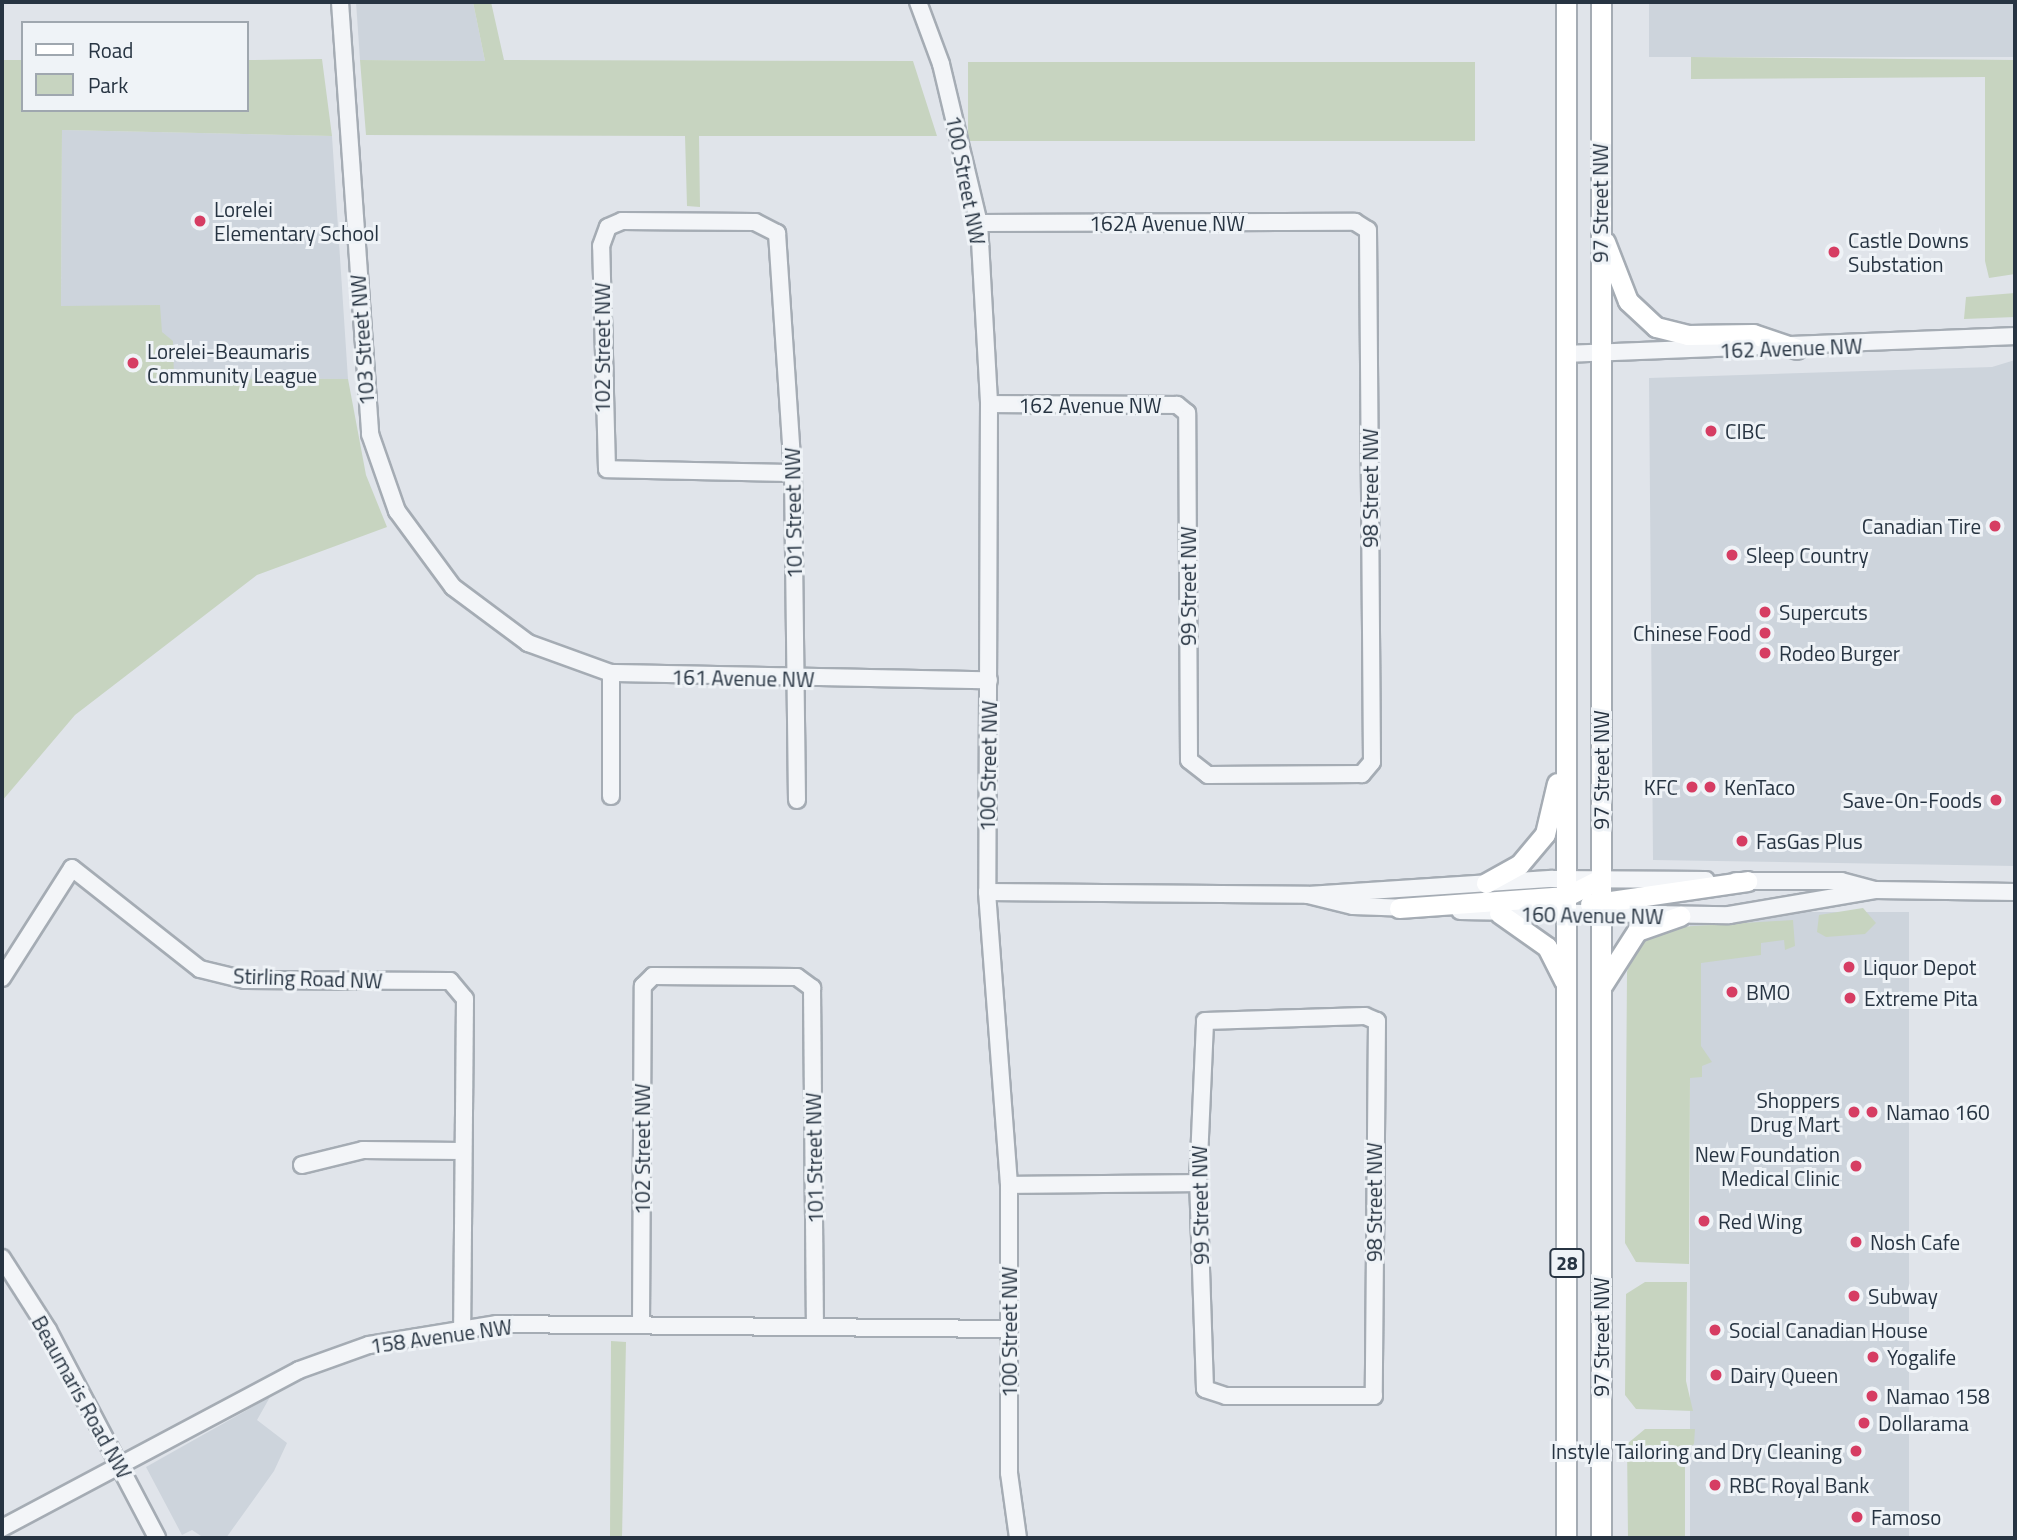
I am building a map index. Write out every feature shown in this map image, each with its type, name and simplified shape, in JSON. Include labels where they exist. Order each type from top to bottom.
[{"type":"main road","name":"97 Street NW","points":[[1566,2],[1566,1538]]},
{"type":"main road","name":"97 Street NW","points":[[1601,2],[1601,1538]]},
{"type":"main road","points":[[1600,231],[1628,301],[1656,327],[1686,335],[1753,334],[1797,349]]},
{"type":"main road","points":[[1486,883],[1520,865],[1545,834],[1566,731]]},
{"type":"main road","points":[[1399,908],[1567,896],[1601,897],[1747,881]]},
{"type":"main road","points":[[1499,913],[1547,947],[1567,988]]},
{"type":"main road","points":[[1601,988],[1637,931],[1680,916]]},
{"type":"street","name":"103 Street NW","points":[[340,2],[362,359],[375,453],[397,511],[423,551],[453,587],[506,631]]},
{"type":"street","name":"100 Street NW","points":[[918,2],[941,64],[979,223],[989,404],[987,892],[1009,1185],[1009,1473],[1018,1538]]},
{"type":"street","name":"101 Street NW","points":[[608,227],[703,221],[774,228],[793,473],[797,800]]},
{"type":"street","name":"162A Avenue NW","points":[[979,223],[1355,222]]},
{"type":"street","name":"98 Street NW","points":[[1189,760],[1208,775],[1362,774],[1372,762],[1368,230],[1355,222]]},
{"type":"street","name":"102 Street NW","points":[[608,227],[601,246],[607,469],[793,473]]},
{"type":"street","name":"162 Avenue NW","points":[[1566,354],[1797,349],[2015,336]]},
{"type":"street","name":"162 Avenue NW","points":[[989,404],[1177,405],[1187,413]]},
{"type":"street","name":"99 Street NW","points":[[1187,413],[1189,760]]},
{"type":"street","name":"161 Avenue NW","points":[[506,631],[552,655],[611,673],[796,679],[989,680]]},
{"type":"street","points":[[611,673],[611,796]]},
{"type":"street","name":"Stirling Road NW","points":[[2,978],[72,868],[200,970],[245,980],[450,981],[465,999],[462,1330]]},
{"type":"street","name":"160 Avenue NW","points":[[1747,881],[1841,881],[1875,890]]},
{"type":"street","name":"160 Avenue NW","points":[[987,892],[1308,895],[1486,883],[1567,896],[1601,897],[1680,916],[1803,906],[1875,890],[2015,892]]},
{"type":"street","name":"160 Avenue NW","points":[[1308,895],[1399,908],[1499,913],[1567,896]]},
{"type":"street","name":"101 Street NW","points":[[653,976],[797,977],[812,988],[815,1327]]},
{"type":"street","name":"102 Street NW","points":[[641,1325],[643,986],[653,976]]},
{"type":"street","name":"98 Street NW","points":[[1205,1021],[1365,1016],[1377,1021],[1374,1396],[1226,1396],[1205,1389]]},
{"type":"street","name":"99 Street NW","points":[[1205,1021],[1198,1183],[1205,1389]]},
{"type":"street","points":[[302,1165],[363,1150],[462,1151]]},
{"type":"street","points":[[1009,1185],[1198,1183]]},
{"type":"street","name":"Beaumaris Road NW","points":[[2,1258],[119,1463],[157,1538]]},
{"type":"street","name":"158 Avenue NW","points":[[2,1528],[119,1463],[299,1370],[369,1345],[462,1330],[641,1325],[1008,1329]]},
{"type":"shaded area","points":[[356,2],[473,2],[485,61],[360,60]]},
{"type":"shaded area","points":[[1649,2],[2015,2],[2015,57],[1649,57]]},
{"type":"shaded area","name":"Lorelei Elementary School","points":[[62,130],[332,136],[348,379],[173,378],[173,341],[61,307]]},
{"type":"shaded area","points":[[2015,360],[2015,866],[1653,860],[1649,378],[1992,367]]},
{"type":"shaded area","name":"Namao 160","points":[[1690,912],[1909,912],[1909,1538],[1690,1538]]},
{"type":"shaded area","points":[[270,1397],[257,1420],[287,1443],[274,1471],[226,1538],[204,1538],[192,1530],[182,1535],[146,1467]]},
{"type":"green space","points":[[473,2],[491,2],[504,60],[913,61],[937,136],[699,136],[700,207],[687,206],[685,136],[366,135],[360,60],[485,61]]},
{"type":"green space","points":[[1691,57],[2015,60],[2015,274],[1989,278],[1985,261],[1985,77],[1691,79]]},
{"type":"green space","points":[[322,59],[332,136],[62,130],[61,306],[160,305],[162,332],[173,341],[174,378],[348,379],[366,475],[387,527],[257,575],[75,715],[2,801],[2,60],[21,60],[21,112],[248,112],[248,60]]},
{"type":"green space","points":[[968,62],[1475,62],[1475,141],[968,141]]},
{"type":"green space","points":[[2015,293],[2015,317],[1964,319],[1966,297]]},
{"type":"green space","points":[[1863,908],[1876,923],[1865,934],[1826,937],[1817,932],[1819,915]]},
{"type":"green space","points":[[1793,920],[1795,946],[1785,950],[1784,940],[1761,943],[1761,955],[1701,963],[1701,1046],[1712,1062],[1702,1066],[1702,1077],[1690,1078],[1689,1264],[1636,1262],[1625,1243],[1627,972],[1637,941],[1662,928]]},
{"type":"green space","points":[[1645,1282],[1687,1282],[1686,1381],[1693,1411],[1636,1409],[1625,1395],[1626,1294]]},
{"type":"green space","points":[[611,1341],[626,1342],[622,1538],[610,1538]]},
{"type":"green space","points":[[1645,1429],[1695,1429],[1694,1444],[1685,1451],[1685,1538],[1628,1538],[1627,1444]]},
{"type":"place","name":"Lorelei Elementary School","points":[[200,221]]},
{"type":"place","name":"Castle Downs Substation","points":[[1834,252]]},
{"type":"place","name":"Lorelei-Beaumaris Community League","points":[[133,363]]},
{"type":"place","name":"CIBC","points":[[1711,431]]},
{"type":"place","name":"Canadian Tire","points":[[1995,526]]},
{"type":"place","name":"Sleep Country","points":[[1732,555]]},
{"type":"place","name":"Supercuts","points":[[1765,612]]},
{"type":"place","name":"Chinese Food","points":[[1765,633]]},
{"type":"place","name":"Rodeo Burger","points":[[1765,653]]},
{"type":"place","name":"KFC","points":[[1692,787]]},
{"type":"place","name":"KenTaco","points":[[1710,787]]},
{"type":"place","name":"Save-On-Foods","points":[[1996,800]]},
{"type":"place","name":"FasGas Plus","points":[[1742,841]]},
{"type":"place","name":"Liquor Depot","points":[[1849,967]]},
{"type":"place","name":"BMO","points":[[1732,992]]},
{"type":"place","name":"Extreme Pita","points":[[1850,998]]},
{"type":"place","name":"Shoppers Drug Mart","points":[[1854,1112]]},
{"type":"place","name":"Namao 160","points":[[1872,1112]]},
{"type":"place","name":"New Foundation Medical Clinic","points":[[1856,1166]]},
{"type":"place","name":"Red Wing","points":[[1704,1221]]},
{"type":"place","name":"Nosh Cafe","points":[[1856,1242]]},
{"type":"place","name":"Subway","points":[[1854,1296]]},
{"type":"place","name":"Social Canadian House","points":[[1715,1330]]},
{"type":"place","name":"Yogalife","points":[[1873,1357]]},
{"type":"place","name":"Dairy Queen","points":[[1716,1375]]},
{"type":"place","name":"Namao 158","points":[[1872,1396]]},
{"type":"place","name":"Dollarama","points":[[1864,1423]]},
{"type":"place","name":"Instyle Tailoring and Dry Cleaning","points":[[1856,1451]]},
{"type":"place","name":"RBC Royal Bank","points":[[1715,1485]]},
{"type":"place","name":"Famoso","points":[[1857,1517]]}]
